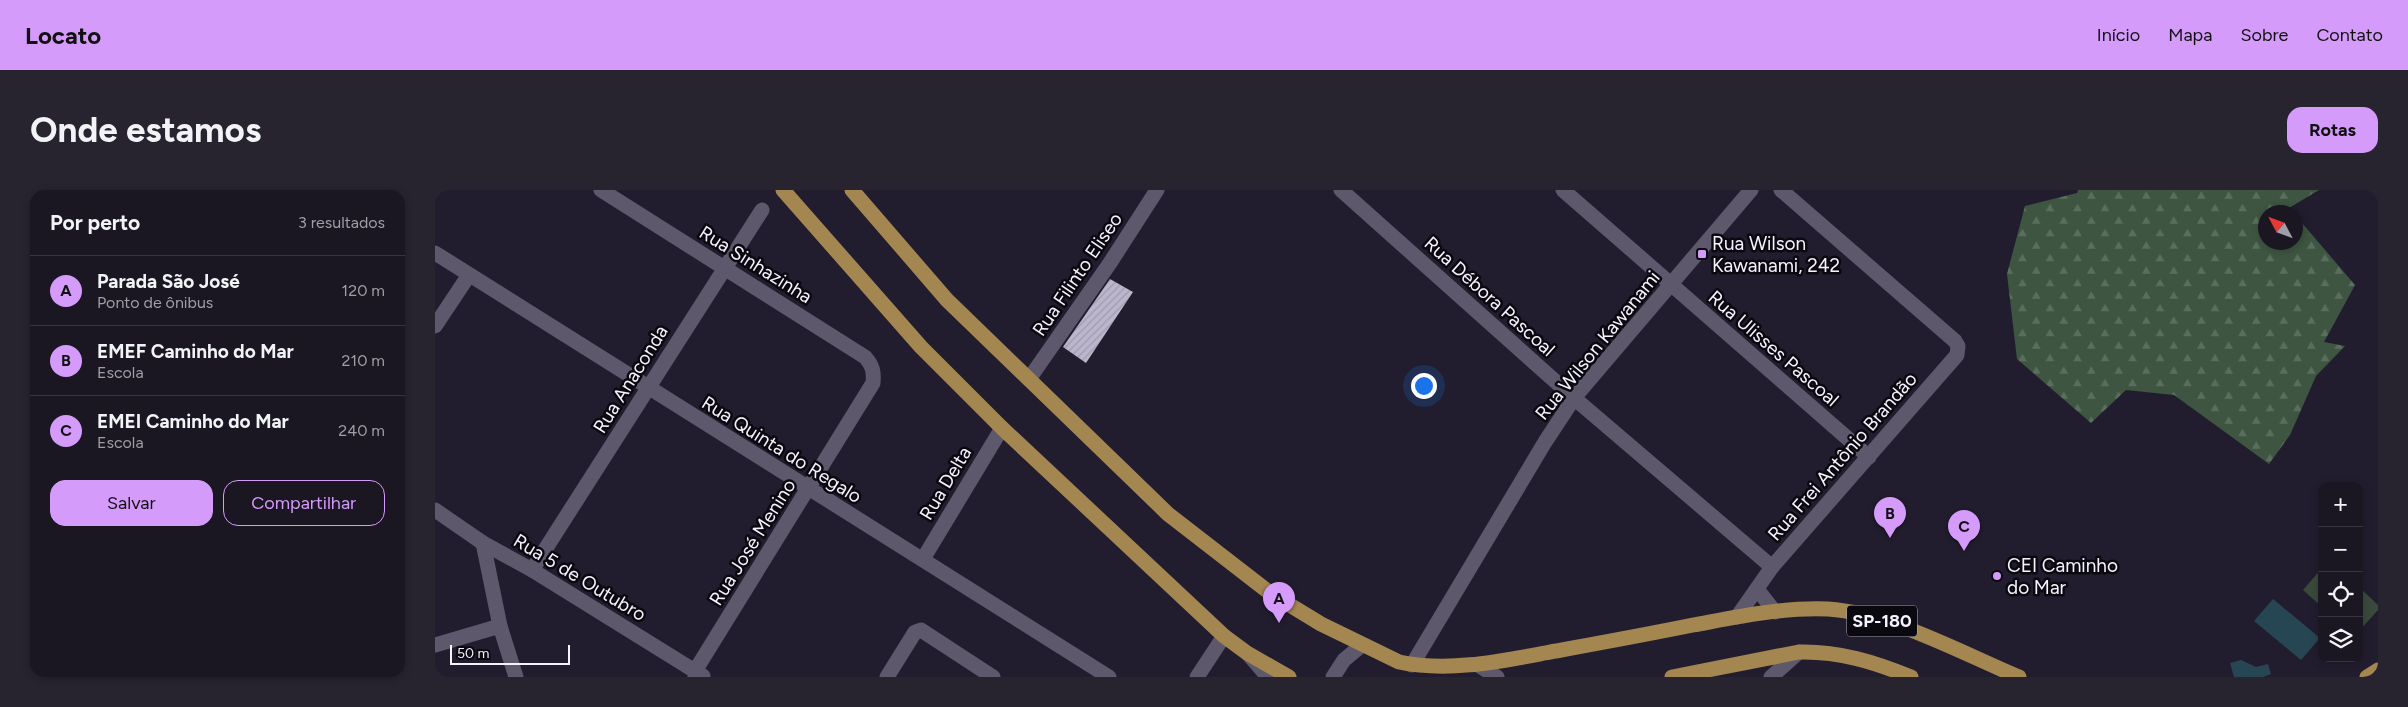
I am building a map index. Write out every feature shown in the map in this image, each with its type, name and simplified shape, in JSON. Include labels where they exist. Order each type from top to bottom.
[{"type":"main road","points":[[783,190],[921,347],[1002,428],[1223,636],[1247,653],[1289,677]]},
{"type":"main road","points":[[852,190],[947,300],[1168,514],[1270,593],[1321,624],[1362,645],[1399,662],[1412,665],[1478,665],[1737,617]]},
{"type":"main road","name":"SP-180","points":[[1737,617],[1775,612],[1828,609],[1868,616],[1910,630],[2019,677]]},
{"type":"main road","points":[[1672,677],[1799,652],[1829,652],[1851,656],[1902,675]]},
{"type":"main road","points":[[2367,677],[2378,670]]},
{"type":"street","name":"Rua Sinhazinha","points":[[601,190],[865,357],[871,364],[874,373],[873,383]]},
{"type":"street","name":"Rua Filinto Eliseo","points":[[1029,379],[1111,263],[1157,190]]},
{"type":"street","name":"Rua Débora Pascoal","points":[[1341,190],[1574,398],[1773,567]]},
{"type":"street","name":"Rua Ulisses Pascoal","points":[[1563,190],[1869,457]]},
{"type":"street","name":"Rua Wilson Kawanami","points":[[1412,665],[1545,442],[1574,398],[1751,190]]},
{"type":"street","name":"Rua Frei Antônio Brandão","points":[[1737,617],[1773,567],[1957,355],[1959,350],[1955,341],[1781,190]]},
{"type":"street","name":"Rua Anaconda","points":[[532,570],[762,210]]},
{"type":"street","name":"Rua Quinta do Regalo","points":[[435,253],[1109,677]]},
{"type":"street","points":[[435,326],[469,275]]},
{"type":"street","name":"Rua José Menino","points":[[698,675],[873,383]]},
{"type":"street","name":"Rua Delta","points":[[923,559],[1002,428]]},
{"type":"street","name":"Rua 5 de Outubro","points":[[435,510],[483,542],[532,570],[698,675]]},
{"type":"street","points":[[483,542],[500,626],[515,677]]},
{"type":"street","points":[[1757,589],[1775,612]]},
{"type":"street","points":[[435,645],[500,626]]},
{"type":"street","points":[[887,677],[915,632],[921,630],[993,677]]},
{"type":"street","points":[[1197,677],[1223,636]]},
{"type":"street","points":[[1333,677],[1344,660],[1362,645]]},
{"type":"street","points":[[1771,677],[1799,652]]},
{"type":"street","points":[[1247,653],[1268,677]]},
{"type":"street","points":[[1478,665],[1497,677]]},
{"type":"green space","points":[[2078,190],[2319,190],[2294,205],[2258,205],[2258,250],[2303,250],[2303,224],[2355,285],[2324,342],[2345,346],[2316,376],[2290,435],[2269,464],[2174,395],[2126,390],[2091,423],[2017,359],[2007,274],[2025,206],[2077,193]]},
{"type":"green space","points":[[2318,573],[2318,603],[2303,590]]},
{"type":"green space","points":[[2363,591],[2378,605],[2378,610],[2363,627]]},
{"type":"water","points":[[2273,599],[2318,636],[2318,640],[2301,660],[2254,621]]},
{"type":"water","points":[[2241,660],[2256,667],[2268,664],[2271,674],[2263,677],[2234,677],[2230,663]]},
{"type":"building","points":[[1110,279],[1133,292],[1086,363],[1063,347]]},
{"type":"place","name":"Rua Wilson Kawanami, 242","points":[[1702,254]]},
{"type":"place","name":"EMEF Caminho do Mar","points":[[1890,538]]},
{"type":"place","name":"EMEI Caminho do Mar","points":[[1964,551]]},
{"type":"place","name":"CEI Caminho do Mar","points":[[1997,576]]},
{"type":"place","name":"Parada São José","points":[[1279,623]]}]
